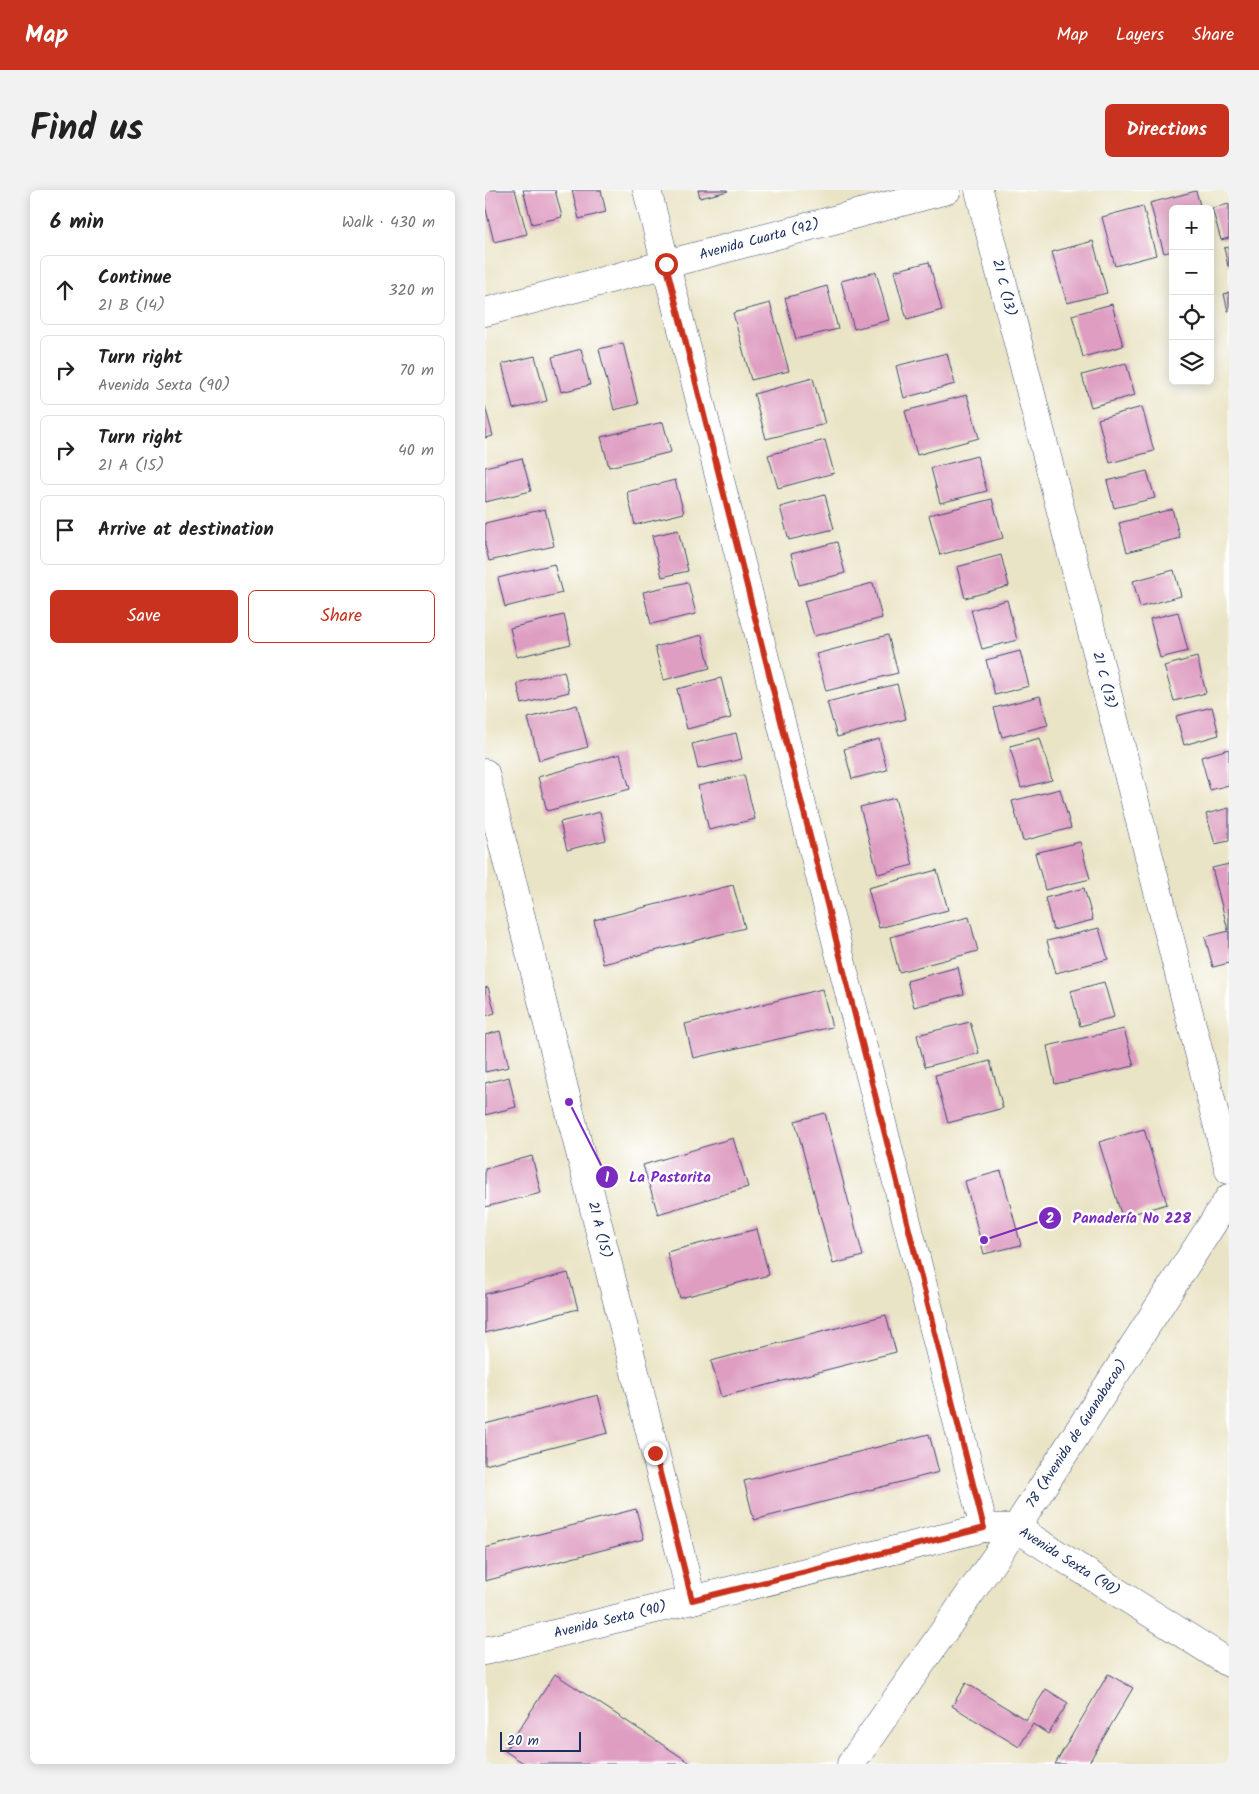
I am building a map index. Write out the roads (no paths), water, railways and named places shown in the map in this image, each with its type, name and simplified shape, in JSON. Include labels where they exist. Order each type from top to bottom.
[{"type":"street","points":[[647,190],[984,1528]]},
{"type":"street","name":"Avenida Cuarta (92)","points":[[485,312],[947,190]]},
{"type":"street","name":"21 C (13)","points":[[979,190],[1229,1170]]},
{"type":"street","name":"21 A (15)","points":[[485,773],[692,1600]]},
{"type":"street","name":"78 (Avenida de Guanabacoa)","points":[[851,1764],[1016,1528],[1229,1198]]},
{"type":"street","name":"Avenida Sexta (90)","points":[[485,1650],[984,1528],[1016,1528],[1229,1663]]},
{"type":"place","name":"La Pastorita","points":[[569,1102]]},
{"type":"place","name":"Panadería No 228","points":[[984,1240]]}]
